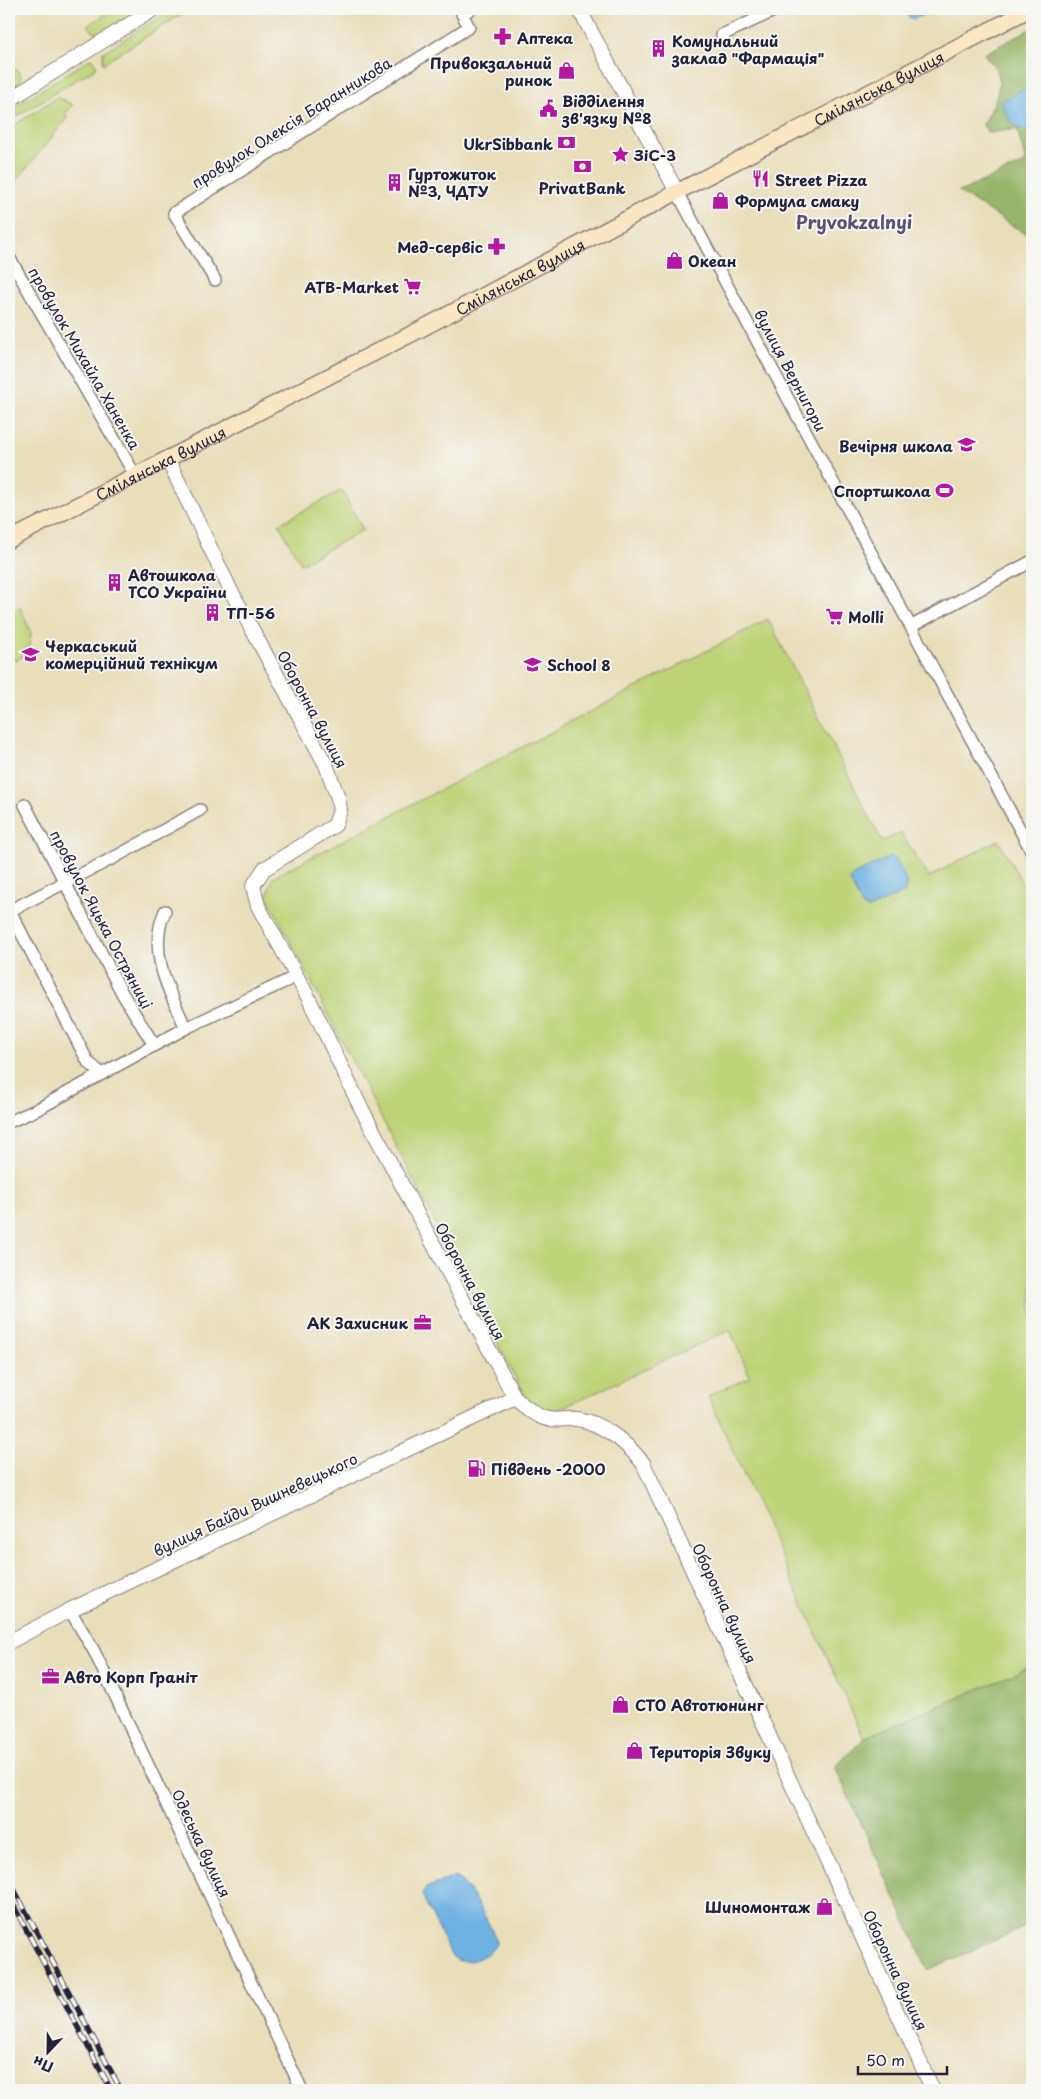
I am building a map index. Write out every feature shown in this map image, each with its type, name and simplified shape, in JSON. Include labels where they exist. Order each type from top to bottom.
[{"type":"main road","name":"Смілянська вулиця","points":[[9,540],[421,329],[678,192],[1030,9]]},
{"type":"street","points":[[9,100],[154,9]]},
{"type":"street","name":"провулок Олексія Баранникова","points":[[215,280],[174,213],[469,27],[462,14],[471,9]]},
{"type":"street","name":"вулиця Вернигори","points":[[579,9],[1032,852]]},
{"type":"street","points":[[722,35],[778,9]]},
{"type":"street","name":"провулок Михайла Ханенка","points":[[9,258],[135,475]]},
{"type":"street","name":"Оборонна вулиця","points":[[167,458],[230,589],[326,765],[338,798],[340,810],[335,825],[264,868],[253,886],[258,906],[297,976],[358,1104],[515,1398],[530,1411],[547,1419],[577,1419],[603,1429],[618,1437],[632,1449],[643,1463],[933,2090]]},
{"type":"street","points":[[912,626],[1032,561]]},
{"type":"street","name":"провулок Яцька Остряниці","points":[[25,805],[122,993],[154,1045]]},
{"type":"street","points":[[102,1074],[88,1062],[9,910],[65,883],[200,810]]},
{"type":"street","points":[[165,912],[158,936],[161,966],[173,1001],[186,1028]]},
{"type":"street","points":[[9,1122],[186,1028],[297,976]]},
{"type":"street","name":"вулиця Байди Вишневецького","points":[[9,1642],[70,1610],[515,1398]]},
{"type":"street","name":"Одеська вулиця","points":[[70,1610],[94,1651],[302,2090]]},
{"type":"green space","points":[[115,9],[141,9],[101,33],[95,32],[90,28],[88,25]]},
{"type":"green space","points":[[173,9],[190,9],[103,64],[103,52]]},
{"type":"green space","points":[[1032,28],[1032,238],[959,192],[1026,162],[1017,129],[988,133],[983,125],[995,100],[999,80],[997,71],[984,54]]},
{"type":"green space","points":[[92,58],[97,67],[9,121],[9,110]]},
{"type":"green space","points":[[17,69],[21,76],[21,81],[9,91],[9,74]]},
{"type":"green space","points":[[57,97],[73,105],[65,114],[68,117],[9,190],[9,129]]},
{"type":"green space","points":[[342,490],[363,530],[301,564],[279,524]]},
{"type":"green space","points":[[20,607],[31,633],[28,652],[16,661],[9,649],[9,613]]},
{"type":"green space","points":[[768,619],[882,841],[901,833],[929,877],[998,840],[1032,900],[1032,1666],[864,1738],[708,1396],[750,1377],[730,1330],[549,1414],[529,1404],[267,896],[273,877]]},
{"type":"green space","points":[[1032,1666],[1032,1924],[928,1970],[835,1767],[864,1738]]},
{"type":"water","points":[[904,9],[934,9],[914,19],[909,17]]},
{"type":"water","points":[[1032,84],[1032,131],[1017,128],[1010,121],[1001,102]]},
{"type":"water","points":[[890,857],[896,859],[907,883],[905,892],[869,909],[862,906],[850,881],[853,875]]},
{"type":"water","points":[[455,1877],[466,1886],[472,1895],[497,1942],[489,1952],[468,1961],[456,1959],[451,1955],[422,1895],[426,1888]]},
{"type":"railway","points":[[9,1880],[121,2090]]},
{"type":"railway","points":[[9,1897],[111,2090]]},
{"type":"place","name":"Аптека","points":[[503,37]]},
{"type":"place","name":"Комунальний заклад \"Фармація\"","points":[[658,49]]},
{"type":"place","name":"Привокзальний ринок","points":[[566,71]]},
{"type":"place","name":"Відділення зв'язку №8","points":[[548,109]]},
{"type":"place","name":"UkrSibbank","points":[[567,143]]},
{"type":"place","name":"ЗіС-3","points":[[620,154]]},
{"type":"place","name":"PrivatBank","points":[[582,166]]},
{"type":"place","name":"Street Pizza","points":[[761,179]]},
{"type":"place","name":"Гуртожиток №3, ЧДТУ","points":[[394,182]]},
{"type":"place","name":"Формула смаку","points":[[721,200]]},
{"type":"place","name":"Мед-сервіс","points":[[497,246]]},
{"type":"place","name":"Океан","points":[[674,260]]},
{"type":"place","name":"ATB-Market","points":[[413,286]]},
{"type":"place","name":"Вечірня школа","points":[[967,445]]},
{"type":"place","name":"Спортшкола","points":[[945,490]]},
{"type":"place","name":"Автошкола ТСО України","points":[[114,583]]},
{"type":"place","name":"ТП-56","points":[[212,612]]},
{"type":"place","name":"Molli","points":[[834,616]]},
{"type":"place","name":"Черкаський комерційний технікум","points":[[31,654]]},
{"type":"place","name":"School 8","points":[[533,664]]},
{"type":"place","name":"АК Захисник","points":[[422,1322]]},
{"type":"place","name":"Південь -2000","points":[[477,1468]]},
{"type":"place","name":"Авто Корп Граніт","points":[[50,1676]]},
{"type":"place","name":"СТО Автотюнинг","points":[[621,1704]]},
{"type":"place","name":"Територія Звуку","points":[[635,1751]]},
{"type":"place","name":"Шиномонтаж","points":[[824,1906]]},
{"type":"district","name":"Pryvokzalnyi","points":[[854,221]]}]
